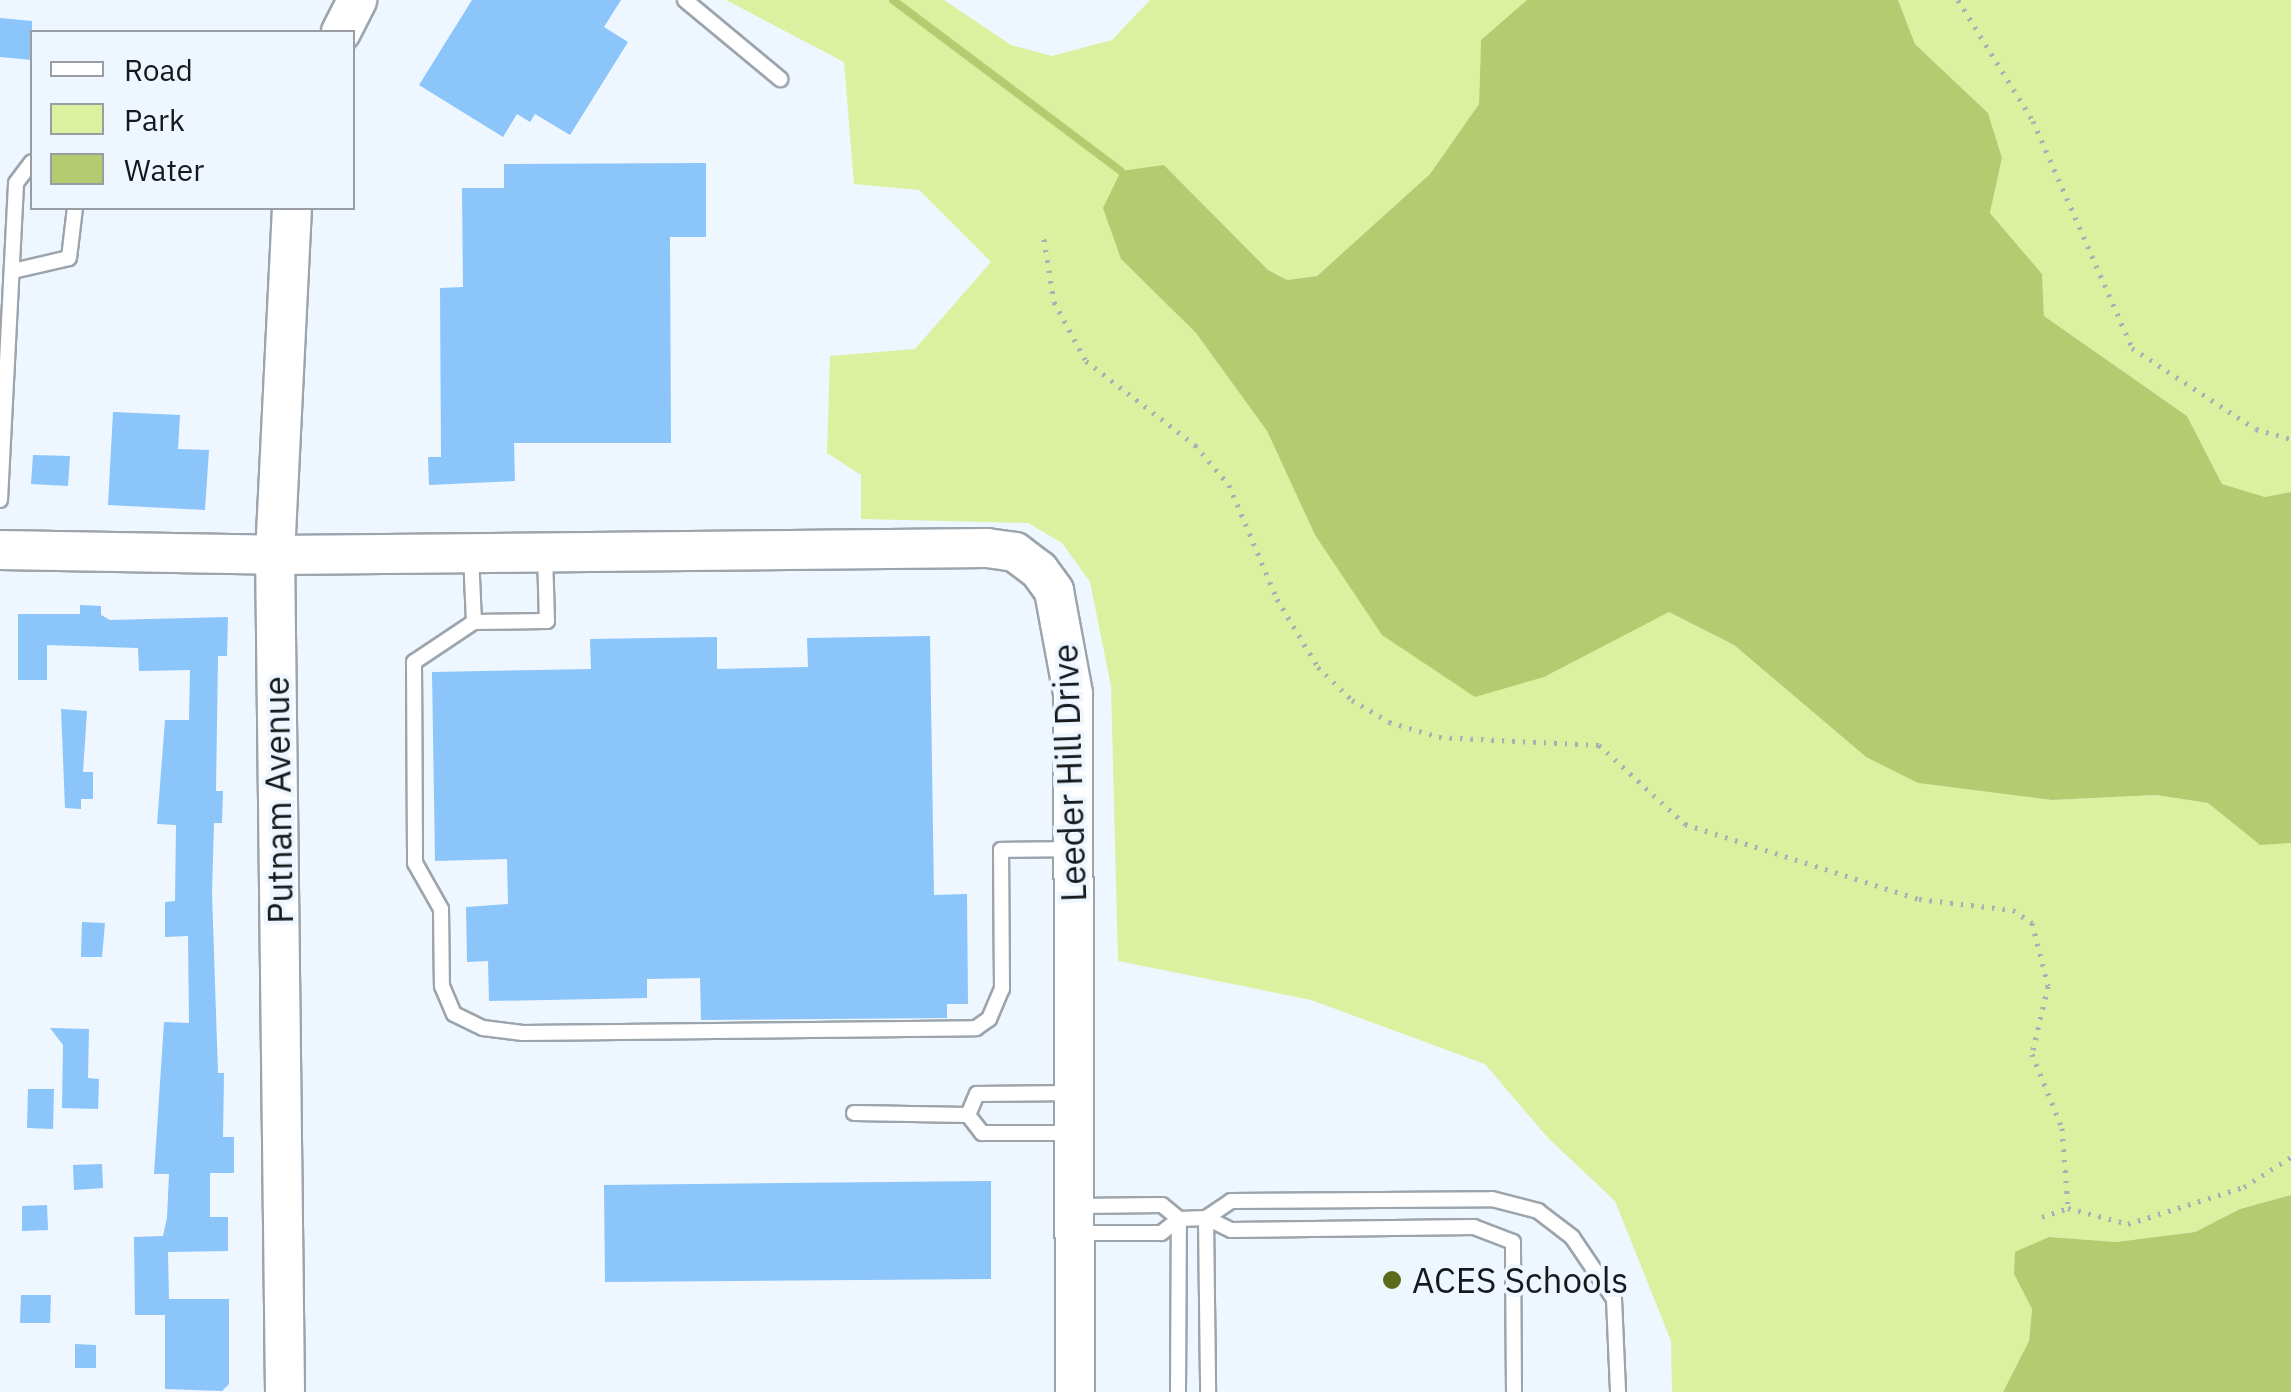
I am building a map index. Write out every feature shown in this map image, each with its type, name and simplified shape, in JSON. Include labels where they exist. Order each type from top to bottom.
[{"type":"street","points":[[342,30],[357,0]]},
{"type":"street","name":"Putnam Avenue","points":[[285,1392],[276,555],[292,210]]},
{"type":"street","name":"Leeder Hill Drive","points":[[0,550],[276,555],[1015,552],[1054,591],[1067,641],[1074,849],[1075,1392]]},
{"type":"lane","points":[[684,0],[780,78]]},
{"type":"lane","points":[[0,500],[16,183],[30,165]]},
{"type":"lane","points":[[13,271],[69,258],[75,210]]},
{"type":"lane","points":[[545,553],[547,621],[474,622],[414,662],[415,863],[441,909],[442,986],[454,1014],[483,1028],[523,1033],[976,1028],[988,1019],[1002,989],[1001,850],[1074,849]]},
{"type":"lane","points":[[471,554],[474,622]]},
{"type":"lane","points":[[968,1115],[977,1094],[1075,1093]]},
{"type":"lane","points":[[854,1113],[968,1115],[982,1132],[1075,1133]]},
{"type":"lane","points":[[1206,1218],[1231,1201],[1492,1199],[1538,1211],[1572,1237],[1614,1299],[1618,1392]]},
{"type":"lane","points":[[1072,1219],[1162,1205],[1180,1219]]},
{"type":"lane","points":[[1072,1219],[1161,1233],[1180,1219],[1206,1218],[1232,1230],[1474,1227],[1513,1242],[1514,1392]]},
{"type":"lane","points":[[1206,1218],[1208,1392]]},
{"type":"lane","points":[[1178,1392],[1180,1219]]},
{"type":"path","points":[[1958,0],[2033,120],[2132,348],[2239,419],[2291,440]]},
{"type":"path","points":[[1044,238],[1054,302],[1086,362],[1195,446],[1229,485],[1277,599],[1318,667],[1352,700],[1388,722],[1439,738],[1598,744],[1685,824],[1919,898],[2013,910],[2032,923],[2048,986],[2032,1054],[2062,1128],[2068,1208]]},
{"type":"path","points":[[2042,1218],[2068,1208],[2128,1224],[2244,1188],[2291,1157]]},
{"type":"green space","points":[[726,0],[944,0],[1011,45],[1052,56],[1112,40],[1150,0],[1527,0],[1481,40],[1479,104],[1430,174],[1317,276],[1287,280],[1268,270],[1164,165],[1121,259],[1196,333],[1267,431],[1315,535],[1605,640],[1669,612],[1734,645],[1866,757],[1918,783],[2052,800],[2156,795],[2208,803],[2260,845],[2291,843],[2291,1195],[2240,1209],[2195,1232],[2116,1242],[2049,1237],[2014,1274],[2032,1309],[2029,1341],[2003,1392],[1672,1392],[1671,1341],[1615,1201],[1548,1138],[1485,1064],[1311,1000],[1118,961],[1111,686],[1090,582],[1062,543],[1028,523],[861,519],[861,475],[827,453],[830,356],[915,349],[991,262],[919,190],[854,184],[844,62]]},
{"type":"green space","points":[[1898,0],[2291,0],[2291,492],[2265,497],[2222,484],[2187,416],[2044,316],[2042,274],[1990,213],[2002,158],[1988,113],[1915,44]]},
{"type":"water","points":[[1527,0],[1898,0],[1915,44],[1988,113],[2002,158],[1990,213],[2042,274],[2044,316],[2187,416],[2222,484],[2265,497],[2291,492],[2291,843],[2260,845],[2208,803],[2156,795],[2052,800],[1918,783],[1866,757],[1734,645],[1669,612],[1544,677],[1475,697],[1382,635],[1315,535],[1267,431],[1196,333],[1121,259],[1103,208],[1121,171],[1164,165],[1268,270],[1287,280],[1317,276],[1430,174],[1479,104],[1481,40]]},
{"type":"water","points":[[2291,1195],[2291,1392],[2003,1392],[2029,1341],[2032,1309],[2014,1274],[2015,1252],[2049,1237],[2116,1242],[2195,1232],[2240,1209]]},
{"type":"building","points":[[472,0],[621,0],[604,27],[628,42],[570,135],[535,114],[530,122],[517,114],[503,137],[419,85]]},
{"type":"building","points":[[0,18],[32,21],[30,60],[0,57]]},
{"type":"building","points":[[706,163],[706,237],[670,237],[671,443],[514,443],[515,481],[429,485],[428,457],[441,457],[440,288],[463,287],[462,188],[504,188],[504,164]]},
{"type":"building","points":[[113,412],[180,415],[178,449],[209,450],[205,510],[108,505]]},
{"type":"building","points":[[33,455],[70,456],[68,486],[31,484]]},
{"type":"building","points":[[80,605],[101,606],[101,615],[110,620],[228,617],[227,656],[218,656],[216,791],[223,791],[222,823],[214,823],[212,893],[218,1073],[224,1073],[223,1137],[234,1137],[234,1173],[210,1173],[210,1217],[228,1217],[228,1251],[168,1252],[169,1299],[229,1299],[229,1384],[222,1391],[165,1389],[165,1315],[135,1315],[134,1237],[163,1236],[167,1218],[169,1174],[154,1174],[164,1022],[189,1023],[188,936],[165,937],[165,902],[175,901],[176,825],[157,824],[165,720],[189,720],[190,670],[139,671],[138,648],[47,645],[47,680],[18,680],[18,614],[80,614]]},
{"type":"building","points":[[930,636],[934,895],[967,894],[968,1004],[947,1004],[947,1018],[701,1020],[700,978],[647,979],[647,998],[489,1001],[488,961],[467,962],[466,907],[508,904],[507,859],[435,861],[432,672],[591,669],[590,639],[717,637],[717,669],[808,667],[807,638]]},
{"type":"building","points":[[61,709],[87,711],[83,772],[93,772],[93,799],[81,799],[81,809],[65,808]]},
{"type":"building","points":[[82,922],[105,923],[102,957],[81,957]]},
{"type":"building","points":[[50,1028],[89,1029],[88,1078],[99,1079],[98,1109],[62,1108],[63,1045]]},
{"type":"building","points":[[28,1089],[54,1089],[53,1129],[27,1128]]},
{"type":"building","points":[[102,1164],[103,1188],[74,1190],[73,1165]]},
{"type":"building","points":[[991,1181],[991,1279],[605,1282],[604,1185]]},
{"type":"building","points":[[47,1205],[48,1230],[22,1231],[22,1206]]},
{"type":"building","points":[[21,1295],[51,1295],[50,1323],[20,1323]]},
{"type":"building","points":[[75,1344],[96,1345],[96,1368],[75,1368]]},
{"type":"waterway","points":[[893,0],[1121,171]]},
{"type":"place","name":"ACES Schools","points":[[1392,1280]]}]
